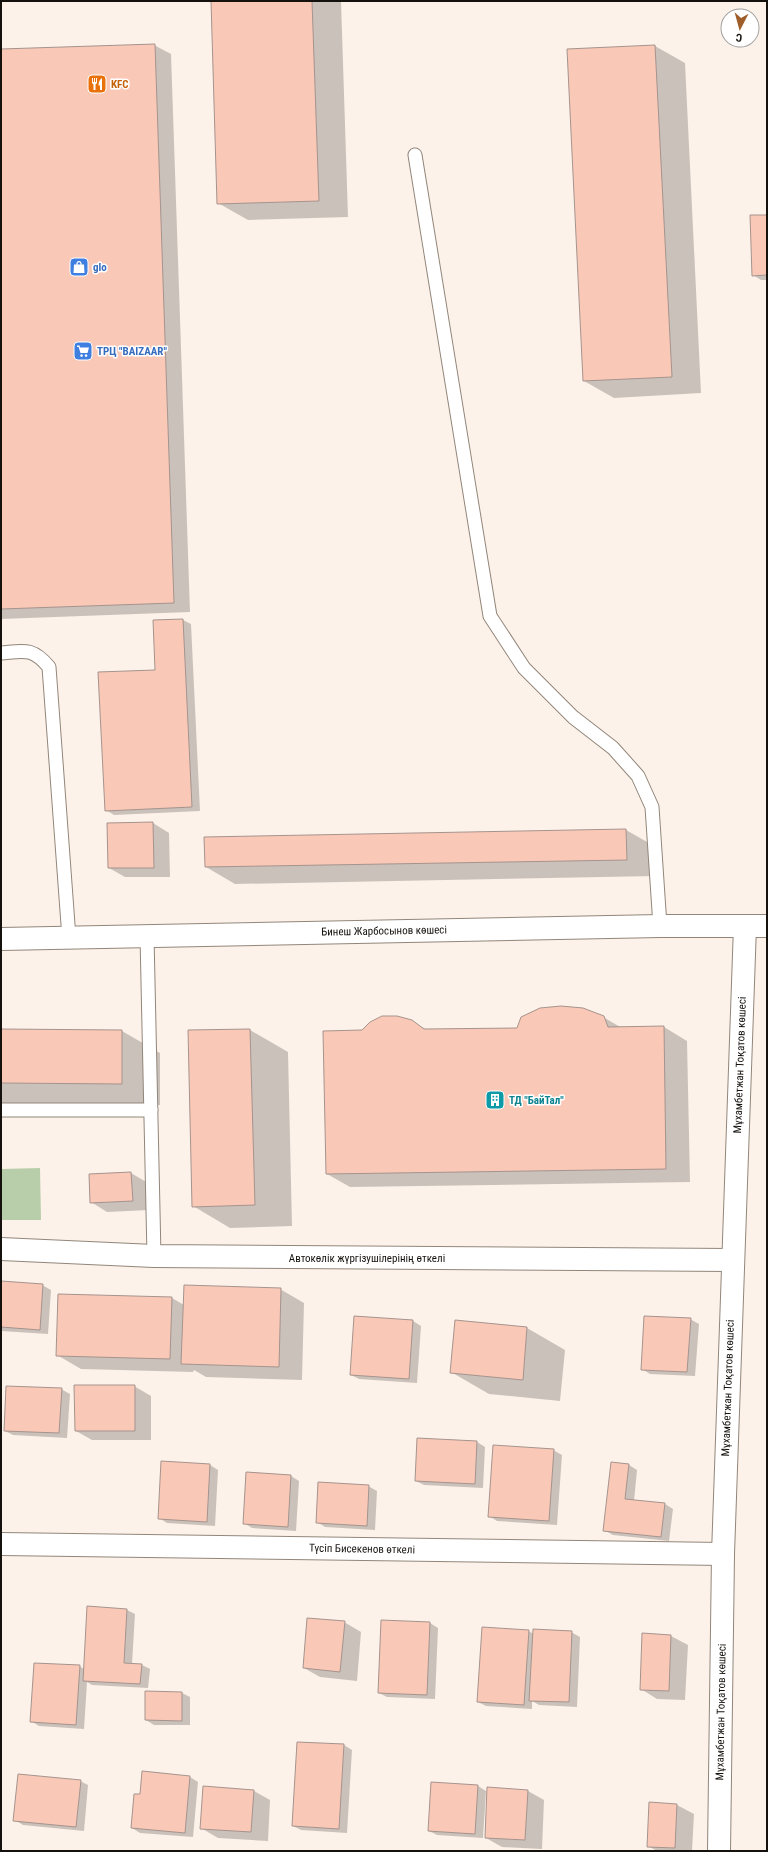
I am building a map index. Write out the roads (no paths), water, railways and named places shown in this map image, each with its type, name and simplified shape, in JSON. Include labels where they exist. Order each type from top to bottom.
[{"type":"street","name":"Бинеш Жарбосынов көшесі","points":[[1,939],[660,926],[767,926]]},
{"type":"street","name":"Мұхамбетжан Тоқатов көшесі","points":[[719,1851],[723,1554],[732,1260],[745,926]]},
{"type":"street","name":"Автокөлік жүргізушілерінің өткелі","points":[[1,1249],[154,1256],[732,1260]]},
{"type":"street","name":"Түсіп Бисекенов өткелі","points":[[1,1544],[723,1554]]},
{"type":"lane","points":[[415,155],[490,616],[524,668],[573,716],[613,748],[638,776],[652,806],[660,926]]},
{"type":"lane","points":[[1,653],[26,651],[40,656],[49,667],[69,938]]},
{"type":"lane","points":[[147,936],[154,1256]]},
{"type":"lane","points":[[1,1110],[151,1110]]},
{"type":"place","name":"KFC","points":[[97,84]]},
{"type":"place","name":"glo","points":[[79,267]]},
{"type":"place","name":"ТРЦ \"BAIZAAR\"","points":[[83,351]]},
{"type":"place","name":"ТД \"БайТал\"","points":[[495,1100]]}]
